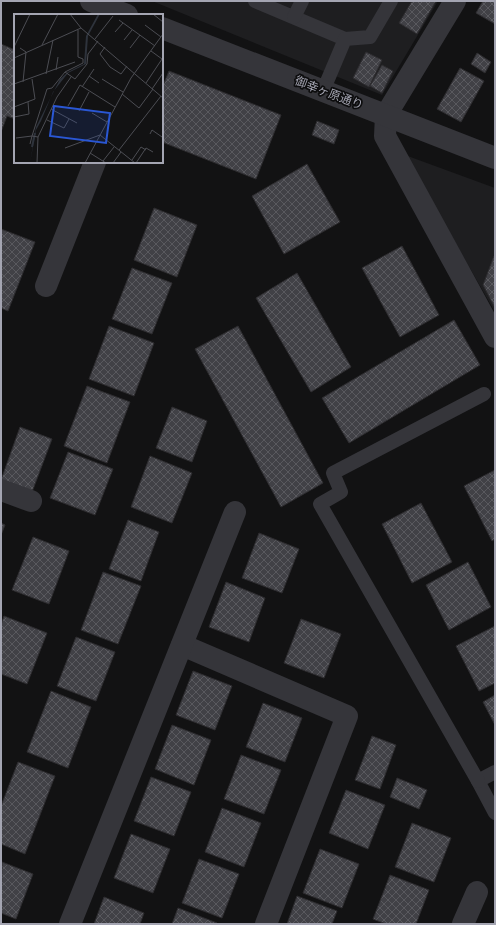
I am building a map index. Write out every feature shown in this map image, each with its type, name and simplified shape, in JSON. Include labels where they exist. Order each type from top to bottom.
[{"type":"street","points":[[91,1],[119,9]]},
{"type":"street","points":[[455,1],[386,116],[385,136],[495,337]]},
{"type":"street","name":"御幸ヶ原通り","points":[[163,28],[495,158]]},
{"type":"street","points":[[46,286],[95,163]]},
{"type":"street","points":[[1,490],[31,501]]},
{"type":"street","points":[[70,924],[236,512]]},
{"type":"street","points":[[182,645],[347,716],[266,924]]},
{"type":"street","points":[[463,924],[476,892]]},
{"type":"lane","points":[[255,1],[345,39],[370,37],[391,1]]},
{"type":"lane","points":[[294,17],[302,1]]},
{"type":"lane","points":[[323,91],[345,39]]},
{"type":"lane","points":[[484,394],[333,473],[341,492],[320,504],[495,813]]},
{"type":"lane","points":[[478,781],[495,772]]},
{"type":"shaded area","points":[[152,1],[438,1],[382,95]]},
{"type":"shaded area","points":[[405,155],[495,188],[495,312]]},
{"type":"building","points":[[412,1],[436,1],[417,34],[399,23]]},
{"type":"building","points":[[483,1],[495,1],[495,24],[476,13]]},
{"type":"building","points":[[1,44],[14,50],[14,119],[7,116],[1,132]]},
{"type":"building","points":[[366,52],[382,60],[369,87],[353,78]]},
{"type":"building","points":[[477,53],[491,62],[485,73],[471,64]]},
{"type":"building","points":[[382,65],[393,71],[382,93],[370,86]]},
{"type":"building","points":[[460,68],[484,81],[461,122],[437,109]]},
{"type":"building","points":[[169,71],[281,115],[256,179],[163,142],[163,86]]},
{"type":"building","points":[[317,121],[339,130],[334,144],[312,135]]},
{"type":"building","points":[[307,164],[340,222],[284,254],[252,196]]},
{"type":"building","points":[[154,208],[197,225],[177,277],[134,260]]},
{"type":"building","points":[[1,229],[35,242],[8,311],[1,308]]},
{"type":"building","points":[[402,246],[439,315],[400,337],[362,268]]},
{"type":"building","points":[[495,256],[495,308],[483,285]]},
{"type":"building","points":[[132,268],[172,283],[152,334],[112,319]]},
{"type":"building","points":[[297,273],[351,367],[311,392],[256,298]]},
{"type":"building","points":[[454,320],[480,365],[349,443],[322,398]]},
{"type":"building","points":[[109,326],[154,343],[134,396],[89,379]]},
{"type":"building","points":[[238,326],[323,483],[281,507],[195,349]]},
{"type":"building","points":[[87,386],[130,402],[107,463],[64,446]]},
{"type":"building","points":[[172,407],[207,421],[192,462],[156,448]]},
{"type":"building","points":[[20,427],[52,439],[32,492],[1,480]]},
{"type":"building","points":[[68,452],[113,469],[95,515],[50,498]]},
{"type":"building","points":[[150,456],[192,473],[172,523],[131,507]]},
{"type":"building","points":[[495,470],[495,539],[492,541],[464,486]]},
{"type":"building","points":[[421,503],[452,562],[412,583],[382,524]]},
{"type":"building","points":[[128,520],[159,532],[141,581],[109,569]]},
{"type":"building","points":[[1,523],[5,525],[1,535]]},
{"type":"building","points":[[259,533],[299,549],[282,593],[242,578]]},
{"type":"building","points":[[33,537],[69,551],[49,604],[12,590]]},
{"type":"building","points":[[468,562],[491,607],[449,630],[426,585]]},
{"type":"building","points":[[103,572],[141,586],[118,644],[81,630]]},
{"type":"building","points":[[226,582],[265,598],[249,642],[209,627]]},
{"type":"building","points":[[4,616],[47,633],[27,684],[1,674],[1,625]]},
{"type":"building","points":[[301,619],[341,634],[324,678],[284,663]]},
{"type":"building","points":[[495,626],[495,683],[479,691],[456,646]]},
{"type":"building","points":[[76,637],[115,652],[96,701],[57,686]]},
{"type":"building","points":[[193,671],[232,686],[215,730],[176,715]]},
{"type":"building","points":[[51,691],[91,707],[68,768],[27,752]]},
{"type":"building","points":[[495,695],[495,725],[483,702]]},
{"type":"building","points":[[263,703],[302,718],[285,762],[246,747]]},
{"type":"building","points":[[172,725],[211,740],[194,785],[155,769]]},
{"type":"building","points":[[372,736],[396,745],[380,789],[355,780]]},
{"type":"building","points":[[241,755],[281,770],[264,814],[224,799]]},
{"type":"building","points":[[18,762],[55,776],[25,854],[1,844],[1,806]]},
{"type":"building","points":[[151,777],[191,792],[174,836],[134,821]]},
{"type":"building","points":[[397,778],[427,790],[419,809],[390,797]]},
{"type":"building","points":[[346,790],[385,805],[368,849],[329,833]]},
{"type":"building","points":[[222,808],[261,823],[244,867],[205,852]]},
{"type":"building","points":[[412,823],[451,838],[434,882],[395,867]]},
{"type":"building","points":[[131,834],[170,849],[153,893],[114,878]]},
{"type":"building","points":[[320,849],[359,864],[342,908],[303,893]]},
{"type":"building","points":[[199,859],[239,874],[222,918],[182,903]]},
{"type":"building","points":[[2,862],[33,874],[16,919],[1,913]]},
{"type":"building","points":[[390,875],[429,890],[416,924],[386,924],[373,919]]},
{"type":"building","points":[[297,896],[337,911],[332,924],[287,924]]},
{"type":"building","points":[[104,897],[144,913],[140,924],[94,924]]},
{"type":"building","points":[[178,908],[217,923],[217,924],[172,924]]}]
